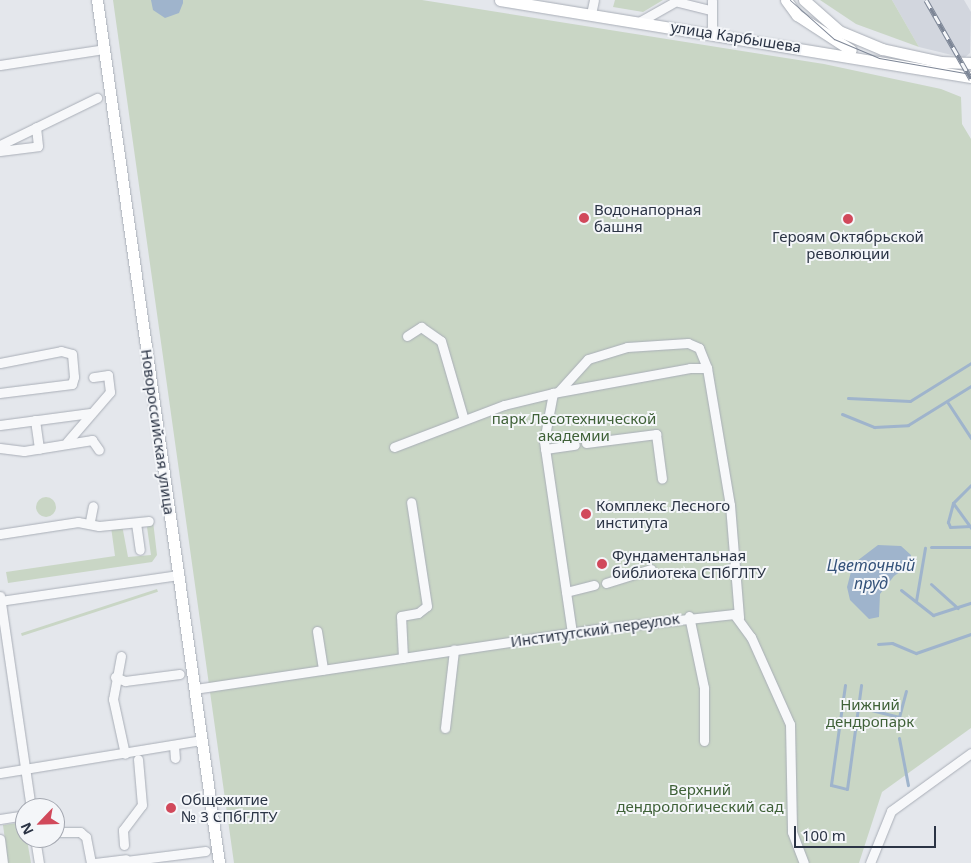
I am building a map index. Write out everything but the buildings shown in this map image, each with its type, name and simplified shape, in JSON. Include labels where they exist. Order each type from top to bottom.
[{"type":"main road","name":"Новороссийская улица","points":[[97,0],[219,863]]},
{"type":"main road","name":"улица Карбышева","points":[[500,0],[712,33],[971,77]]},
{"type":"main road","points":[[786,0],[797,15],[833,42],[878,62]]},
{"type":"main road","points":[[804,0],[839,31],[882,49],[971,63]]},
{"type":"street","points":[[591,14],[594,0]]},
{"type":"street","points":[[712,0],[709,10],[712,33]]},
{"type":"street","points":[[639,22],[678,1],[709,10]]},
{"type":"street","points":[[0,64],[104,49]]},
{"type":"street","points":[[878,62],[882,49]]},
{"type":"street","points":[[0,145],[98,98]]},
{"type":"street","points":[[0,151],[38,146],[36,127]]},
{"type":"street","points":[[407,336],[421,327],[441,341],[464,420]]},
{"type":"street","points":[[572,633],[545,449],[544,431],[556,392],[568,376],[588,359],[627,347],[688,343],[699,348],[708,368],[730,505],[739,618],[790,724],[792,832],[804,863]]},
{"type":"street","points":[[0,363],[61,351],[72,354],[74,377],[72,384],[0,392]]},
{"type":"street","points":[[394,447],[464,420],[556,392],[708,368]]},
{"type":"street","points":[[67,442],[110,392],[108,375],[93,377]]},
{"type":"street","points":[[0,425],[90,414]]},
{"type":"street","points":[[35,420],[38,449]]},
{"type":"street","points":[[586,443],[656,434],[662,479]]},
{"type":"street","points":[[0,448],[38,449],[67,442],[92,440],[99,450]]},
{"type":"street","points":[[545,449],[575,445]]},
{"type":"street","points":[[403,658],[401,616],[418,613],[427,606],[411,502]]},
{"type":"street","points":[[90,521],[93,506]]},
{"type":"street","points":[[0,534],[90,521],[98,526],[148,521]]},
{"type":"street","points":[[136,523],[140,550]]},
{"type":"street","points":[[606,583],[651,569]]},
{"type":"street","points":[[29,798],[0,599],[178,575]]},
{"type":"street","points":[[566,592],[594,585]]},
{"type":"street","name":"Институтский переулок","points":[[194,689],[689,616],[726,612],[739,618]]},
{"type":"street","points":[[689,616],[704,688],[704,741]]},
{"type":"street","points":[[317,631],[323,670]]},
{"type":"street","points":[[445,728],[454,650]]},
{"type":"street","points":[[121,656],[115,676],[113,700],[125,754]]},
{"type":"street","points":[[115,676],[125,681],[180,674]]},
{"type":"street","points":[[0,773],[202,740]]},
{"type":"street","points":[[174,745],[175,758]]},
{"type":"street","points":[[870,863],[891,811],[971,753]]},
{"type":"street","points":[[126,856],[123,830],[142,805],[138,759]]},
{"type":"street","points":[[0,819],[15,817]]},
{"type":"street","points":[[65,832],[80,832],[86,837],[91,863]]},
{"type":"street","points":[[0,839],[2,858]]},
{"type":"street","points":[[37,848],[39,863]]},
{"type":"street","points":[[95,863],[126,856],[205,851]]},
{"type":"shaded area","points":[[892,0],[964,0],[971,12],[970,53],[964,58],[919,47]]},
{"type":"green space","name":"парк Лесотехнической академии","points":[[113,0],[422,0],[824,64],[941,89],[961,97],[962,124],[971,139],[971,728],[882,792],[859,863],[234,863]]},
{"type":"green space","points":[[615,0],[663,0],[643,12],[613,7]]},
{"type":"green space","points":[[820,0],[892,0],[919,47],[856,24]]},
{"type":"green space","points":[[42,497],[50,497],[56,503],[56,511],[50,517],[42,517],[36,511],[36,503]]},
{"type":"green space","points":[[153,521],[157,555],[152,562],[8,583],[6,572],[115,556],[111,527],[122,525],[128,557],[151,555],[147,527]]},
{"type":"green space","points":[[157,589],[158,592],[22,636],[21,633]]},
{"type":"green space","points":[[15,823],[15,848],[28,848],[31,863],[8,863],[3,825]]},
{"type":"water","points":[[151,0],[183,0],[183,3],[179,13],[165,18],[153,10]]},
{"type":"water","name":"Цветочный пруд","points":[[878,545],[901,546],[911,555],[910,565],[894,576],[880,594],[879,617],[869,619],[850,600],[847,587],[853,564]]},
{"type":"waterway","points":[[848,398],[910,401],[971,363]]},
{"type":"waterway","points":[[842,414],[874,427],[908,425],[971,386]]},
{"type":"waterway","points":[[948,403],[971,438]]},
{"type":"waterway","points":[[971,485],[953,503],[948,522],[950,527],[971,526]]},
{"type":"waterway","points":[[953,503],[971,528]]},
{"type":"waterway","points":[[931,547],[971,547]]},
{"type":"waterway","points":[[916,601],[925,548]]},
{"type":"waterway","points":[[931,584],[958,608]]},
{"type":"waterway","points":[[901,590],[933,615],[971,603]]},
{"type":"waterway","points":[[878,644],[892,643],[916,653],[971,634]]},
{"type":"waterway","points":[[845,685],[831,785],[847,789],[861,685]]},
{"type":"waterway","points":[[899,717],[906,691]]},
{"type":"waterway","points":[[843,703],[899,717],[911,725]]},
{"type":"waterway","points":[[899,738],[908,785]]},
{"type":"tram line","points":[[790,0],[834,39],[879,58],[971,74]]},
{"type":"railway","points":[[926,0],[971,79]]},
{"type":"place","name":"Водонапорная башня","points":[[584,218]]},
{"type":"place","name":"Героям Октябрьской революции","points":[[848,219]]},
{"type":"place","name":"Комплекс Лесного института","points":[[586,514]]},
{"type":"place","name":"Фундаментальная библиотека СПбГЛТУ","points":[[602,564]]},
{"type":"place","name":"Общежитие № 3 СПбГЛТУ","points":[[171,808]]},
{"type":"park label","name":"Нижний дендропарк","points":[[870,712]]},
{"type":"park label","name":"Верхний дендрологический сад","points":[[700,798]]}]
